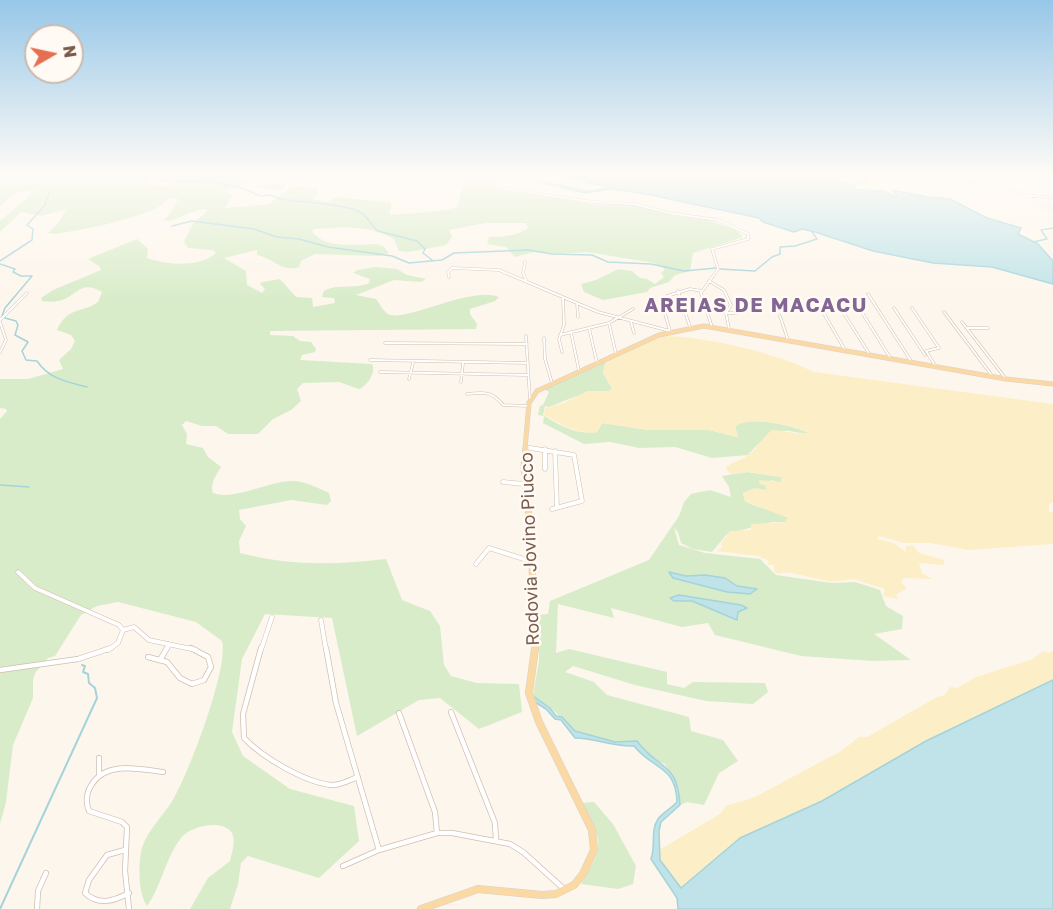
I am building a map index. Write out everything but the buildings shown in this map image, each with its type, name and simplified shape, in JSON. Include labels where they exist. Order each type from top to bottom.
[{"type":"main road","points":[[704,326],[710,320]]},
{"type":"main road","points":[[529,403],[537,391],[616,354],[670,331],[704,326],[993,377],[1053,384]]},
{"type":"main road","name":"Rodovia Jovino Piucco","points":[[529,403],[524,484],[530,529],[535,656],[529,687],[530,699],[592,830],[594,840],[592,855],[583,874],[574,885],[565,890]]},
{"type":"main road","points":[[421,909],[478,889],[542,895],[565,890]]},
{"type":"street","points":[[692,216],[724,222],[748,234],[748,239],[740,243],[712,249],[718,269],[702,291]]},
{"type":"street","points":[[525,262],[523,273],[526,281]]},
{"type":"street","points":[[449,278],[448,272],[452,268],[489,268],[526,281],[562,299],[632,322],[670,331]]},
{"type":"street","points":[[710,281],[726,291],[731,305],[726,313],[729,329]]},
{"type":"street","points":[[667,296],[678,291],[692,289],[702,291]]},
{"type":"street","points":[[678,291],[690,327]]},
{"type":"street","points":[[702,291],[712,327]]},
{"type":"street","points":[[0,352],[6,337],[0,321],[27,293]]},
{"type":"street","points":[[868,294],[912,363]]},
{"type":"street","points":[[562,299],[564,325],[560,335],[562,352]]},
{"type":"street","points":[[577,303],[578,317]]},
{"type":"street","points":[[858,306],[891,359]]},
{"type":"street","points":[[663,308],[670,331]]},
{"type":"street","points":[[894,308],[934,367]]},
{"type":"street","points":[[912,308],[939,348],[926,351],[934,367]]},
{"type":"street","points":[[560,335],[609,323],[633,309]]},
{"type":"street","points":[[834,309],[825,309],[823,312],[845,350]]},
{"type":"street","points":[[843,312],[870,355]]},
{"type":"street","points":[[944,312],[993,377]]},
{"type":"street","points":[[726,313],[737,313]]},
{"type":"street","points":[[780,316],[788,340]]},
{"type":"street","points":[[632,322],[634,333]]},
{"type":"street","points":[[962,322],[1006,379]]},
{"type":"street","points":[[609,323],[616,354]]},
{"type":"street","points":[[589,328],[597,363]]},
{"type":"street","points":[[967,328],[988,328]]},
{"type":"street","points":[[571,332],[579,371]]},
{"type":"street","points":[[467,394],[492,393],[498,396],[503,405],[529,403],[526,336]]},
{"type":"street","points":[[544,338],[545,359],[552,383]]},
{"type":"street","points":[[385,343],[527,344]]},
{"type":"street","points":[[370,360],[528,363]]},
{"type":"street","points":[[409,379],[413,363]]},
{"type":"street","points":[[461,382],[463,363]]},
{"type":"street","points":[[380,372],[527,375]]},
{"type":"street","points":[[529,391],[537,391]]},
{"type":"street","points":[[525,447],[573,454],[582,501],[552,509]]},
{"type":"street","points":[[545,449],[545,469]]},
{"type":"street","points":[[555,450],[557,507]]},
{"type":"street","points":[[503,482],[524,484]]},
{"type":"street","points":[[476,564],[489,548],[530,561]]},
{"type":"street","points":[[18,572],[38,590],[117,621],[123,630]]},
{"type":"street","points":[[272,617],[255,665],[242,729],[244,738],[247,743],[287,769],[312,781],[332,785],[358,777]]},
{"type":"street","points":[[321,620],[336,703],[379,850]]},
{"type":"street","points":[[0,670],[83,657],[108,650],[116,645],[123,630],[134,627],[149,640],[203,652],[210,661],[211,667],[208,675],[200,682],[192,684],[180,678],[172,665],[147,657]]},
{"type":"street","points":[[160,660],[169,644]]},
{"type":"street","points":[[451,712],[495,823],[496,840]]},
{"type":"street","points":[[399,713],[435,812],[437,833]]},
{"type":"street","points":[[99,758],[99,775]]},
{"type":"street","points":[[129,909],[125,871],[127,827],[125,824],[90,811],[87,807],[88,790],[99,775],[110,769],[163,772]]},
{"type":"street","points":[[343,866],[379,850],[437,833],[496,840],[524,852],[565,890]]},
{"type":"street","points":[[125,850],[107,855],[89,880],[85,893],[90,899],[102,902],[117,899],[129,893]]},
{"type":"street","points":[[37,909],[38,891],[46,873]]},
{"type":"green space","points":[[5,216],[16,216],[0,232],[0,221]]},
{"type":"green space","points":[[62,216],[135,216],[56,234],[48,233]]},
{"type":"green space","points":[[168,216],[182,216],[174,220],[163,221]]},
{"type":"green space","points":[[201,216],[678,216],[708,220],[736,230],[743,237],[693,253],[690,271],[675,275],[669,282],[650,288],[647,292],[603,300],[584,292],[581,284],[596,280],[618,269],[632,271],[640,278],[655,284],[664,277],[661,273],[665,269],[654,263],[587,252],[555,254],[534,252],[515,257],[506,247],[487,244],[489,237],[509,236],[524,231],[528,228],[526,223],[485,223],[449,230],[452,237],[446,245],[409,252],[399,251],[394,239],[375,231],[345,228],[314,229],[312,231],[325,241],[342,245],[378,244],[389,253],[379,256],[315,254],[301,261],[299,267],[293,268],[283,267],[257,255],[257,250],[224,258],[246,271],[247,285],[262,293],[265,289],[260,284],[262,282],[280,279],[296,297],[312,298],[313,307],[335,303],[334,298],[322,297],[324,291],[369,283],[370,279],[353,273],[357,270],[375,267],[397,269],[407,275],[426,279],[421,282],[394,280],[356,295],[376,299],[388,314],[408,313],[473,296],[499,297],[495,301],[470,309],[470,314],[477,324],[476,329],[270,331],[270,335],[293,336],[300,341],[311,342],[316,349],[315,352],[302,355],[300,360],[372,364],[372,375],[368,382],[359,389],[339,382],[303,383],[297,389],[301,401],[291,410],[273,419],[258,434],[228,434],[216,426],[202,426],[186,421],[182,425],[187,434],[186,444],[203,448],[208,457],[221,467],[213,483],[213,493],[222,495],[241,493],[273,484],[298,481],[329,493],[331,501],[327,505],[291,500],[239,510],[240,519],[246,526],[239,541],[240,553],[277,560],[313,563],[386,559],[402,600],[430,611],[440,626],[444,665],[451,676],[477,683],[519,684],[522,712],[479,729],[440,698],[419,700],[357,736],[332,618],[265,614],[242,659],[232,732],[243,756],[290,789],[354,806],[359,841],[319,878],[248,856],[241,863],[238,884],[230,909],[190,909],[208,878],[230,861],[234,843],[232,833],[227,828],[206,826],[185,834],[171,855],[147,906],[142,894],[140,878],[142,848],[148,834],[181,785],[198,744],[220,673],[223,654],[222,641],[196,622],[118,602],[97,606],[81,615],[55,656],[48,658],[35,673],[33,698],[13,745],[6,802],[0,824],[0,419],[7,411],[0,408],[0,379],[28,379],[63,369],[59,360],[71,349],[75,341],[71,335],[57,330],[61,322],[70,314],[98,302],[102,292],[89,287],[80,289],[60,301],[42,301],[41,298],[53,290],[101,270],[88,259],[137,239],[148,249],[147,258],[183,264],[201,261],[216,253],[213,250],[188,248],[184,242],[193,223]]},
{"type":"green space","points":[[606,361],[603,373],[612,388],[610,391],[585,394],[549,407],[545,406],[543,415],[562,426],[590,433],[597,432],[602,423],[649,430],[709,430],[738,437],[735,427],[749,421],[760,421],[793,427],[809,433],[778,432],[761,442],[748,455],[712,458],[675,447],[639,448],[610,442],[584,444],[543,423],[544,416],[538,415],[540,406],[543,405],[549,392],[544,389]]},
{"type":"green space","points":[[747,472],[782,477],[781,483],[771,480],[766,486],[767,490],[743,494],[745,501],[784,515],[789,518],[788,522],[772,522],[727,534],[712,552],[693,549],[681,543],[678,532],[674,528],[679,545],[705,553],[760,559],[776,575],[832,583],[855,582],[880,590],[886,606],[903,616],[902,629],[874,634],[911,660],[873,661],[801,656],[715,635],[708,623],[682,627],[611,608],[614,618],[558,604],[556,653],[569,649],[667,672],[667,684],[684,688],[693,682],[765,683],[768,692],[753,704],[706,701],[635,685],[573,666],[565,672],[594,682],[607,695],[689,717],[691,731],[723,740],[738,761],[719,773],[704,805],[687,802],[680,805],[679,789],[665,764],[654,760],[637,741],[615,742],[575,731],[551,708],[533,696],[539,660],[538,615],[548,614],[550,601],[649,560],[691,494],[710,490],[731,497],[729,487],[722,476]]},
{"type":"green space","points":[[594,802],[613,824],[636,866],[633,884],[618,889],[581,884],[594,860],[598,844],[594,827],[581,803]]},
{"type":"sand","points":[[669,336],[743,348],[799,365],[814,372],[1053,404],[1053,502],[1049,504],[1049,512],[1053,512],[1053,544],[969,550],[930,543],[904,543],[879,536],[877,539],[894,543],[906,552],[906,546],[913,545],[919,553],[944,560],[944,565],[919,563],[922,573],[933,579],[904,578],[901,582],[907,588],[896,595],[898,599],[883,596],[885,589],[853,579],[832,582],[787,572],[778,574],[774,571],[774,565],[767,565],[769,561],[758,556],[716,551],[722,548],[721,543],[730,531],[751,530],[751,524],[787,522],[785,520],[788,518],[745,501],[743,493],[754,488],[767,490],[759,480],[781,482],[782,477],[747,472],[730,474],[726,468],[748,455],[772,430],[808,432],[782,424],[759,421],[741,423],[735,427],[738,437],[709,430],[649,430],[602,423],[597,432],[583,432],[569,428],[544,415],[545,408],[564,403],[587,391],[610,391],[612,387],[603,373],[606,361],[660,337]]},
{"type":"sand","points":[[1053,650],[1053,680],[926,741],[822,801],[681,888],[660,859],[659,850],[720,814],[726,806],[755,797],[841,751],[859,737],[867,737],[937,697],[945,695],[950,687],[957,688],[976,677],[1033,659],[1043,651],[1049,653]]},
{"type":"water","points":[[752,216],[984,216],[1021,228],[1018,234],[1038,244],[1053,261],[1053,284],[992,267],[933,263],[873,251],[815,232],[802,229],[794,232],[763,222],[759,218]]},
{"type":"water","points":[[669,572],[686,576],[705,575],[725,578],[737,586],[757,589],[750,594],[727,592],[673,578]]},
{"type":"water","points":[[679,595],[741,605],[747,608],[738,612],[737,620],[692,601],[674,601],[670,598]]},
{"type":"water","points":[[1053,680],[1053,909],[678,909],[677,898],[651,859],[656,824],[660,817],[677,802],[673,781],[668,774],[634,746],[575,738],[561,720],[555,719],[546,709],[532,700],[533,696],[550,708],[556,716],[562,717],[575,731],[615,742],[637,741],[671,773],[678,791],[680,805],[661,822],[660,860],[681,888],[740,838],[822,801],[926,741]]},
{"type":"waterway","points":[[0,261],[32,240],[33,229],[27,225],[35,216]]},
{"type":"waterway","points":[[365,216],[378,231],[417,241],[425,249],[423,253],[432,260]]},
{"type":"waterway","points":[[172,226],[192,221],[254,229],[277,237],[299,239],[328,247],[392,256],[409,263],[442,260],[454,253],[529,250],[552,254],[592,255],[608,262],[651,264],[684,271],[716,268]]},
{"type":"waterway","points":[[1033,242],[1047,239],[1041,230],[1053,228]]},
{"type":"waterway","points":[[720,269],[755,271],[772,257],[780,254],[780,247],[795,246],[817,239],[812,232]]},
{"type":"waterway","points":[[0,264],[15,269],[13,272],[21,276],[32,276],[5,308],[2,316]]},
{"type":"waterway","points":[[5,318],[16,321],[18,325],[15,335],[28,342],[22,351],[26,360],[37,361],[47,372],[59,379],[87,387]]},
{"type":"waterway","points":[[0,485],[29,487]]},
{"type":"waterway","points":[[0,909],[97,698],[95,688],[89,683],[88,674],[83,672],[85,666],[82,665]]},
{"type":"district","name":"AREIAS DE MACACU","points":[[756,306]]}]
